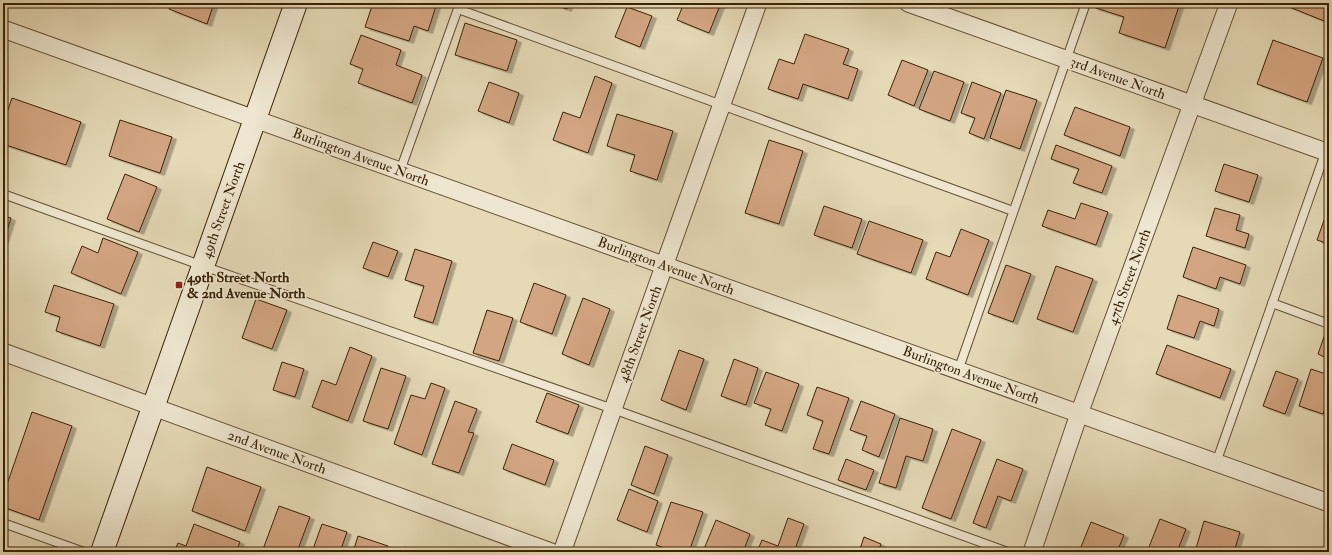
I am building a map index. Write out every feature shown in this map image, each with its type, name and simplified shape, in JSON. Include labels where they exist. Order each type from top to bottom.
[{"type":"main road","name":"49th Street North","points":[[102,552],[296,3]]},
{"type":"street","name":"48th Street North","points":[[562,552],[758,3]]},
{"type":"street","name":"3rd Avenue North","points":[[908,3],[1192,105],[1328,149]]},
{"type":"street","name":"47th Street North","points":[[1032,552],[1079,414],[1229,3]]},
{"type":"street","name":"Burlington Avenue North","points":[[3,29],[1329,503]]},
{"type":"street","name":"2nd Avenue North","points":[[3,352],[550,552]]},
{"type":"lane","points":[[958,370],[1086,3]]},
{"type":"lane","points":[[400,171],[459,6],[722,105],[1013,211]]},
{"type":"lane","points":[[1216,463],[1328,149]]},
{"type":"lane","points":[[3,194],[203,266],[613,409],[1008,552]]},
{"type":"lane","points":[[1272,303],[1329,324]]},
{"type":"lane","points":[[3,523],[84,552]]},
{"type":"building","points":[[171,3],[214,3],[207,24],[169,9]]},
{"type":"building","points":[[373,3],[437,3],[428,31],[414,26],[409,41],[365,27]]},
{"type":"building","points":[[550,3],[569,3],[567,9]]},
{"type":"building","points":[[684,3],[721,3],[709,33],[677,20]]},
{"type":"building","points":[[1094,3],[1180,3],[1165,48],[1119,33],[1124,17],[1093,7]]},
{"type":"building","points":[[1288,3],[1329,3],[1329,23],[1287,6]]},
{"type":"building","points":[[627,7],[652,16],[640,47],[615,37]]},
{"type":"building","points":[[465,23],[517,40],[507,71],[455,55]]},
{"type":"building","points":[[805,34],[849,49],[843,64],[858,69],[848,99],[803,84],[798,99],[768,89],[779,59],[794,64]]},
{"type":"building","points":[[361,35],[401,50],[396,65],[422,75],[412,103],[358,83],[363,69],[350,64]]},
{"type":"building","points":[[1273,40],[1323,58],[1307,102],[1257,84]]},
{"type":"building","points":[[902,60],[928,70],[914,106],[888,95]]},
{"type":"building","points":[[934,71],[964,82],[950,121],[919,109]]},
{"type":"building","points":[[595,76],[612,83],[588,153],[553,140],[563,112],[580,118]]},
{"type":"building","points":[[489,82],[519,93],[509,123],[478,111]]},
{"type":"building","points":[[972,82],[1001,93],[984,139],[969,133],[975,118],[961,113]]},
{"type":"building","points":[[1006,90],[1037,100],[1020,149],[990,138]]},
{"type":"building","points":[[12,98],[81,122],[66,165],[3,144],[3,124]]},
{"type":"building","points":[[1075,107],[1130,127],[1120,156],[1064,135]]},
{"type":"building","points":[[617,114],[673,131],[657,180],[630,171],[635,155],[607,146]]},
{"type":"building","points":[[120,120],[172,137],[160,173],[109,156]]},
{"type":"building","points":[[769,140],[803,151],[779,224],[745,213]]},
{"type":"building","points":[[1056,145],[1112,166],[1102,193],[1073,183],[1079,169],[1051,159]]},
{"type":"building","points":[[1224,164],[1258,175],[1249,202],[1215,191]]},
{"type":"building","points":[[125,174],[157,187],[139,232],[107,219]]},
{"type":"building","points":[[1081,203],[1108,212],[1096,245],[1042,226],[1048,210],[1075,219]]},
{"type":"building","points":[[824,206],[862,219],[852,248],[814,235]]},
{"type":"building","points":[[1215,208],[1240,215],[1236,230],[1249,234],[1245,248],[1206,236]]},
{"type":"building","points":[[1329,209],[1329,244],[1317,240]]},
{"type":"building","points":[[3,216],[11,218],[3,243]]},
{"type":"building","points":[[869,221],[923,240],[911,273],[857,254]]},
{"type":"building","points":[[961,229],[989,240],[968,295],[926,279],[936,252],[950,257]]},
{"type":"building","points":[[103,238],[138,252],[121,294],[71,273],[82,246],[98,253]]},
{"type":"building","points":[[373,242],[398,251],[388,277],[363,268]]},
{"type":"building","points":[[1193,247],[1246,265],[1240,284],[1220,277],[1216,289],[1183,277]]},
{"type":"building","points":[[415,249],[452,261],[433,323],[414,317],[424,286],[405,280]]},
{"type":"building","points":[[1006,265],[1031,274],[1013,322],[988,313]]},
{"type":"building","points":[[1056,266],[1093,279],[1073,332],[1037,319]]},
{"type":"building","points":[[534,283],[566,295],[552,334],[520,322]]},
{"type":"building","points":[[54,285],[114,304],[100,346],[56,331],[60,317],[45,312]]},
{"type":"building","points":[[1178,295],[1219,309],[1214,326],[1200,321],[1194,338],[1167,329]]},
{"type":"building","points":[[583,298],[610,309],[589,365],[562,354]]},
{"type":"building","points":[[256,299],[287,310],[272,349],[242,338]]},
{"type":"building","points":[[487,310],[513,318],[499,361],[473,353]]},
{"type":"building","points":[[1325,334],[1329,335],[1329,359],[1318,354]]},
{"type":"building","points":[[1167,345],[1231,369],[1220,398],[1156,374]]},
{"type":"building","points":[[350,347],[372,356],[348,421],[312,407],[322,380],[336,385]]},
{"type":"building","points":[[679,350],[704,359],[686,410],[661,400]]},
{"type":"building","points":[[734,359],[758,368],[746,405],[721,396]]},
{"type":"building","points":[[282,362],[304,369],[295,397],[273,390]]},
{"type":"building","points":[[381,368],[406,376],[388,429],[363,421]]},
{"type":"building","points":[[1311,369],[1329,375],[1329,396],[1323,414],[1299,406]]},
{"type":"building","points":[[1276,371],[1298,379],[1285,414],[1263,406]]},
{"type":"building","points":[[766,372],[799,384],[782,431],[765,425],[771,409],[754,403]]},
{"type":"building","points":[[431,383],[445,388],[422,455],[394,444],[411,395],[425,399]]},
{"type":"building","points":[[817,387],[849,398],[829,454],[813,449],[823,421],[807,415]]},
{"type":"building","points":[[547,393],[579,405],[568,434],[536,422]]},
{"type":"building","points":[[455,401],[477,409],[468,432],[474,433],[459,473],[432,464]]},
{"type":"building","points":[[861,401],[895,414],[879,457],[862,450],[867,436],[850,430]]},
{"type":"building","points":[[32,412],[72,426],[39,520],[3,507],[3,496]]},
{"type":"building","points":[[900,418],[933,429],[923,461],[906,456],[896,488],[879,483]]},
{"type":"building","points":[[952,429],[981,440],[951,519],[922,508]]},
{"type":"building","points":[[512,444],[554,460],[545,485],[503,469]]},
{"type":"building","points":[[645,446],[668,455],[654,494],[631,485]]},
{"type":"building","points":[[846,459],[874,470],[866,490],[838,480]]},
{"type":"building","points":[[997,459],[1023,469],[1011,501],[998,496],[986,528],[973,523]]},
{"type":"building","points":[[207,467],[261,487],[245,531],[192,511]]},
{"type":"building","points":[[629,489],[658,501],[647,532],[617,520]]},
{"type":"building","points":[[671,502],[703,512],[689,552],[676,552],[656,545]]},
{"type":"building","points":[[279,506],[310,517],[297,552],[262,552]]},
{"type":"building","points":[[788,518],[804,524],[794,552],[757,552],[762,540],[778,546]]},
{"type":"building","points":[[1160,519],[1186,529],[1177,552],[1147,552]]},
{"type":"building","points":[[716,520],[750,534],[743,552],[710,552],[704,549]]},
{"type":"building","points":[[1204,521],[1240,532],[1234,552],[1195,552]]},
{"type":"building","points":[[1091,522],[1124,535],[1117,552],[1079,552]]},
{"type":"building","points":[[194,524],[240,542],[236,552],[174,552],[178,543],[186,546]]},
{"type":"building","points":[[322,524],[347,532],[340,552],[312,552]]},
{"type":"building","points":[[358,536],[388,546],[386,552],[353,552]]},
{"type":"building","points":[[864,537],[881,544],[878,552],[859,552]]},
{"type":"building","points":[[405,547],[420,552],[403,552]]},
{"type":"place","name":"49th Street North & 2nd Avenue North","points":[[179,285]]}]
